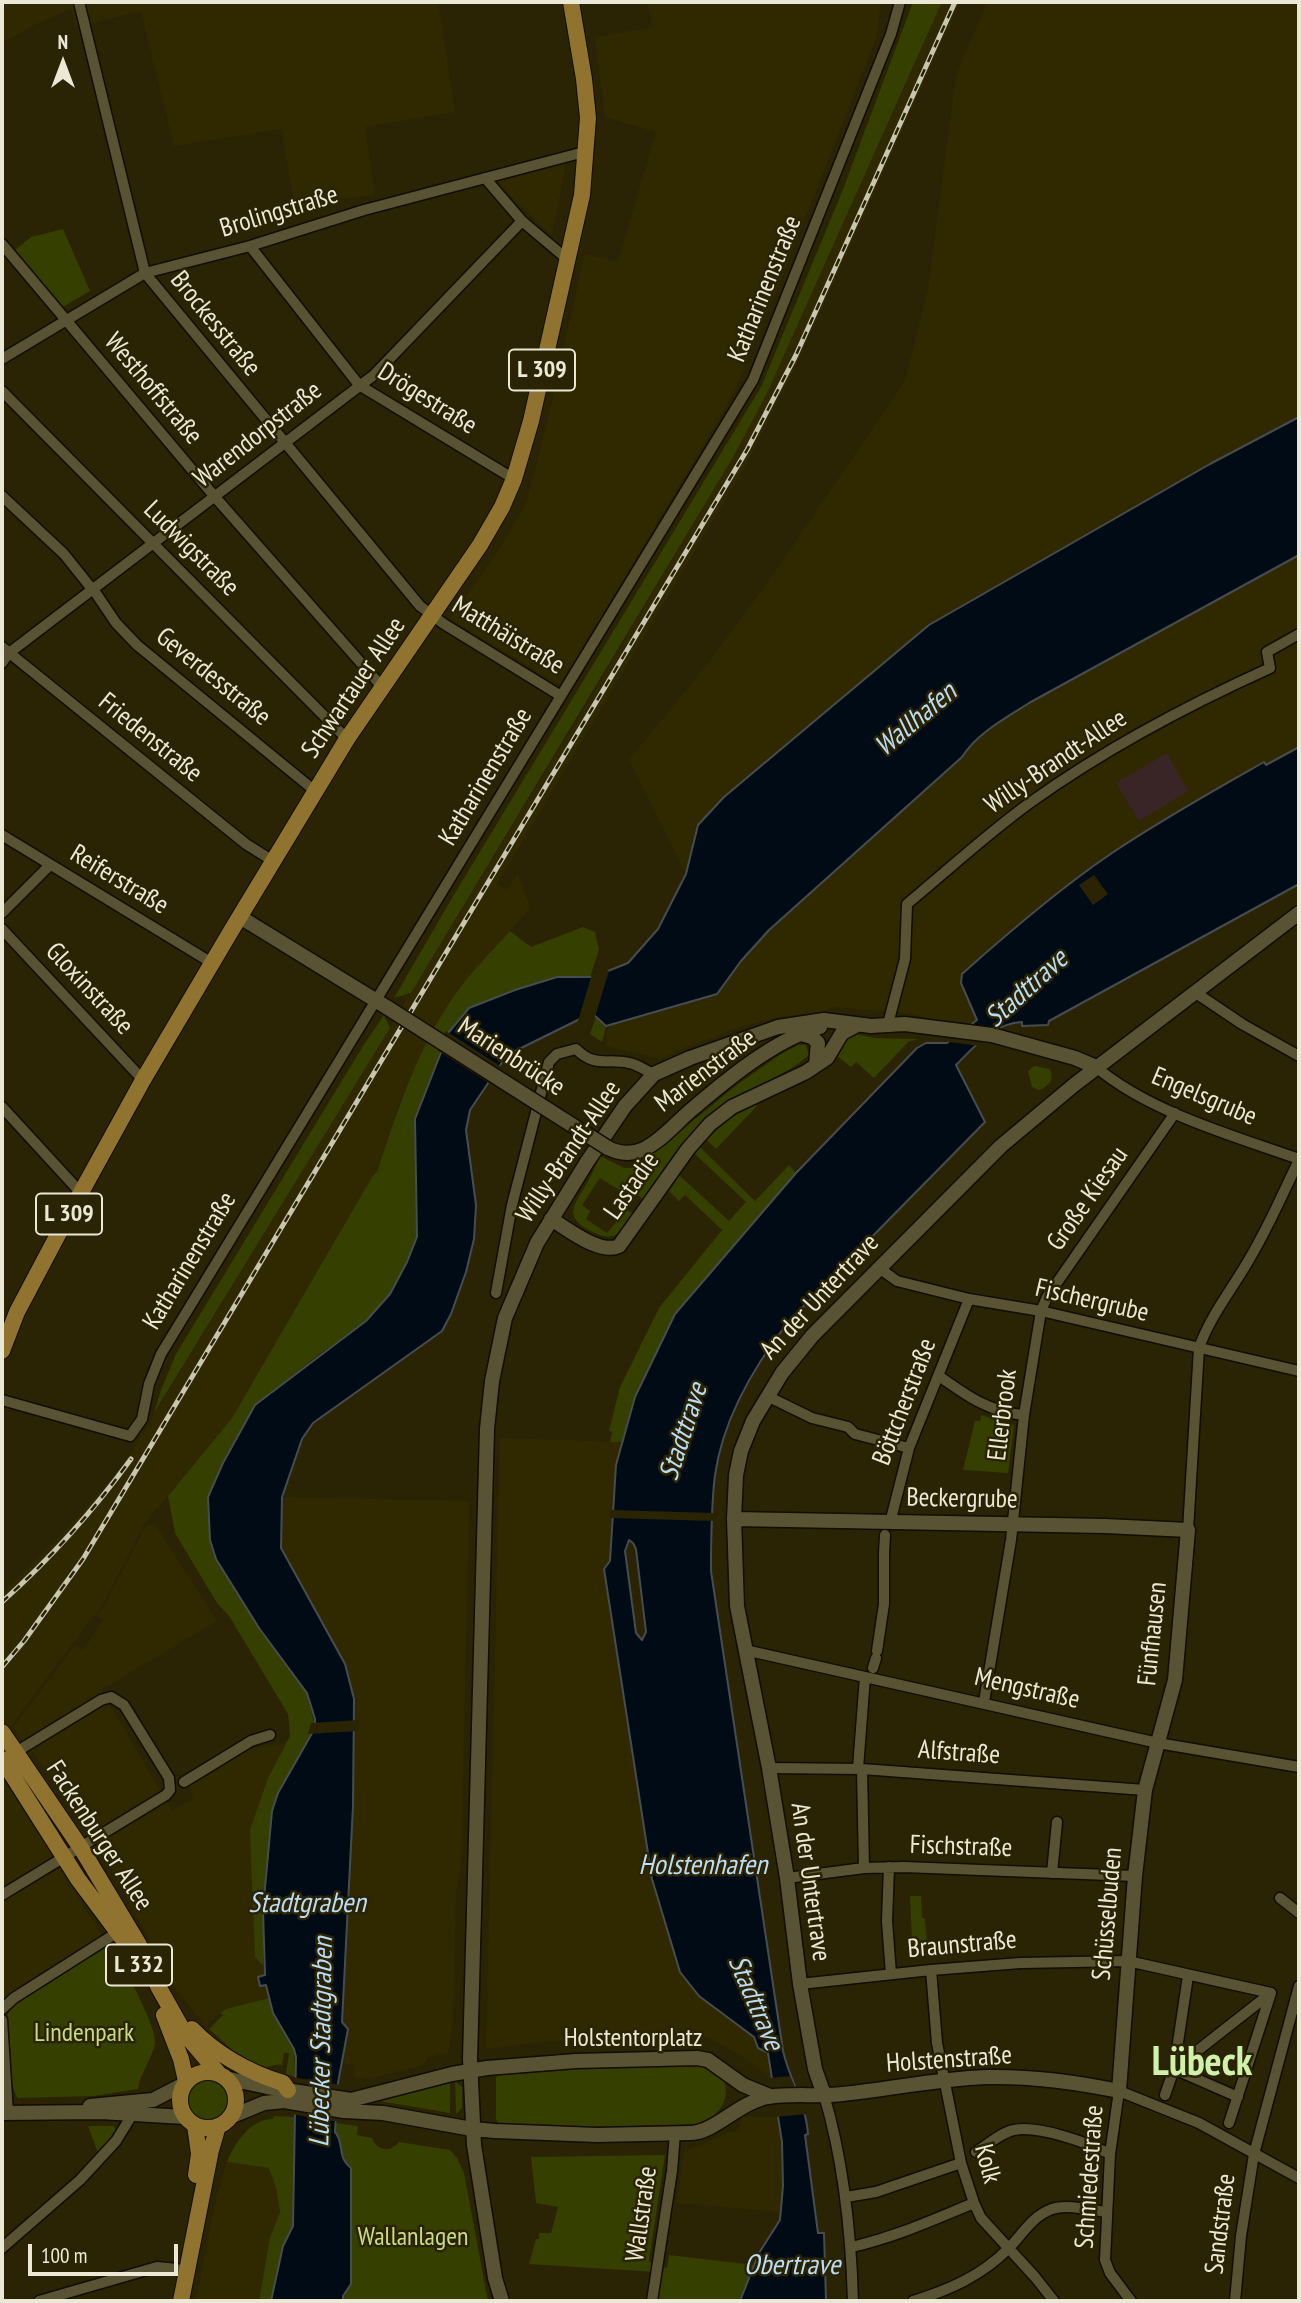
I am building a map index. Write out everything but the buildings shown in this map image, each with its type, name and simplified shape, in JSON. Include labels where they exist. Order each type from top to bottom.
[{"type":"main road","name":"Schwartauer Allee","points":[[2,1351],[17,1312],[81,1192],[212,963],[347,739],[486,536],[514,479],[531,421],[582,195],[588,118],[571,2]]},
{"type":"main road","name":"An der Untertrave","points":[[824,2095],[815,2069],[769,1768],[737,1606],[734,1519],[736,1475],[741,1451],[767,1396],[812,1336],[1001,1146],[1096,1067],[1299,913]]},
{"type":"main road","points":[[240,917],[383,1004]]},
{"type":"main road","name":"Marienbrücke","points":[[383,1004],[608,1148]]},
{"type":"main road","name":"Willy-Brandt-Allee","points":[[502,2301],[495,2278],[472,2129],[470,2070],[487,1429],[498,1343],[505,1318],[537,1243],[625,1106],[654,1074],[690,1058],[778,1027],[824,1020],[931,1030],[1020,1044],[1075,1058],[1096,1067]]},
{"type":"main road","name":"Marienstraße","points":[[608,1148],[624,1154],[648,1147],[700,1103],[765,1055],[801,1034],[835,1023]]},
{"type":"main road","name":"Lastadie","points":[[551,1219],[599,1247],[611,1250],[616,1248],[625,1241],[688,1149],[710,1124],[741,1102],[817,1065],[827,1058],[842,1032],[857,1025]]},
{"type":"main road","points":[[801,1034],[812,1037],[818,1043],[817,1065]]},
{"type":"main road","points":[[737,1042],[757,1044],[765,1055]]},
{"type":"main road","name":"Beckergrube","points":[[734,1519],[886,1529],[1013,1524],[1188,1530]]},
{"type":"main road","name":"Fünfhausen","points":[[1158,1743],[1175,1680],[1188,1530]]},
{"type":"main road","name":"Fackenburger Allee","points":[[3,1734],[7,1763],[78,1880],[132,1950],[178,2051],[185,2082]]},
{"type":"main road","name":"Schüsselbuden","points":[[1119,2091],[1135,1877],[1145,1790],[1158,1743]]},
{"type":"main road","name":"Fackenburger Allee","points":[[7,1763],[81,1848],[138,1943],[185,2034],[222,2076]]},
{"type":"main road","points":[[155,1975],[189,2025],[207,2043],[244,2068],[283,2083],[288,2096]]},
{"type":"main road","name":"Holstentorplatz","points":[[344,2106],[361,2098],[470,2070],[576,2061],[697,2058],[708,2060],[743,2085],[772,2096]]},
{"type":"main road","points":[[72,2112],[93,2104],[153,2100],[202,2072],[288,2096],[472,2129],[597,2135],[704,2131],[741,2106],[772,2096]]},
{"type":"main road","name":"L 332","points":[[171,2301],[182,2269],[211,2150],[235,2106],[233,2086],[222,2076]]},
{"type":"main road","name":"Holstenstraße","points":[[772,2096],[824,2095],[945,2080],[1014,2077],[1119,2091]]},
{"type":"main road","name":"L 332","points":[[180,2301],[182,2269],[198,2163],[190,2121],[179,2102],[185,2082]]},
{"type":"main road","points":[[5,2113],[167,2115],[207,2128],[264,2103],[288,2096]]},
{"type":"street","name":"Brockesstraße","points":[[79,2],[145,273],[410,596],[431,616]]},
{"type":"street","name":"Katharinenstraße","points":[[2,1399],[130,1436],[142,1419],[149,1384],[161,1354],[259,1190],[383,1004],[561,696],[753,380],[891,34],[900,2]]},
{"type":"street","name":"Brolingstraße","points":[[2,359],[145,273],[250,246],[364,210],[587,151]]},
{"type":"street","points":[[485,178],[522,221],[567,260]]},
{"type":"street","name":"Warendorpstraße","points":[[2,663],[6,650],[92,589],[374,375],[522,221]]},
{"type":"street","name":"Westhoffstraße","points":[[2,244],[215,497],[383,688]]},
{"type":"street","name":"Drögestraße","points":[[250,246],[359,386],[514,479]]},
{"type":"street","name":"Ludwigstraße","points":[[2,391],[347,739]]},
{"type":"street","name":"Geverdesstraße","points":[[2,496],[64,554],[136,645],[315,791]]},
{"type":"street","name":"Matthäistraße","points":[[431,616],[561,696]]},
{"type":"street","name":"Willy-Brandt-Allee","points":[[890,1026],[889,1020],[905,959],[907,904],[1031,802],[1120,746],[1220,691],[1270,668],[1267,652],[1299,634]]},
{"type":"street","name":"Friedenstraße","points":[[6,650],[246,844],[273,861]]},
{"type":"street","name":"Reiferstraße","points":[[2,835],[212,963]]},
{"type":"street","points":[[2,913],[50,865]]},
{"type":"street","name":"Gloxinstraße","points":[[2,929],[144,1080]]},
{"type":"street","points":[[1196,993],[1242,1024],[1299,1056]]},
{"type":"street","points":[[496,1293],[512,1205],[549,1062],[558,1054],[576,1049],[584,1058],[600,1062],[630,1063],[654,1074]]},
{"type":"street","name":"Engelsgrube","points":[[1096,1067],[1114,1082],[1175,1113],[1299,1160]]},
{"type":"street","points":[[2,1109],[81,1192]]},
{"type":"street","name":"Große Kiesau","points":[[1041,1311],[1047,1297],[1175,1113]]},
{"type":"street","points":[[1188,1530],[1199,1349],[1205,1332],[1275,1212],[1299,1160]]},
{"type":"street","name":"Fischergrube","points":[[879,1268],[897,1281],[969,1299],[1041,1311],[1299,1371]]},
{"type":"street","name":"Böttcherstraße","points":[[864,1868],[860,1768],[884,1604],[886,1529],[909,1448],[969,1299]]},
{"type":"street","name":"Ellerbrook","points":[[984,1702],[1013,1524],[1024,1415],[1041,1311]]},
{"type":"street","points":[[939,1376],[986,1407],[1024,1415]]},
{"type":"street","points":[[767,1396],[811,1418],[848,1427],[855,1434],[909,1448]]},
{"type":"street","name":"Mengstraße","points":[[745,1650],[874,1664],[984,1702],[1158,1743],[1294,1766]]},
{"type":"street","points":[[2,1895],[166,1795],[170,1790],[169,1778],[124,1704],[111,1696],[7,1763]]},
{"type":"street","points":[[184,1782],[251,1741],[270,1735]]},
{"type":"street","name":"Alfstraße","points":[[769,1768],[860,1768],[1145,1790]]},
{"type":"street","points":[[1052,1873],[1057,1822]]},
{"type":"street","points":[[889,1867],[887,1921],[891,1974]]},
{"type":"street","name":"Fischstraße","points":[[787,1878],[889,1867],[1135,1877]]},
{"type":"street","points":[[1280,1898],[1299,1913]]},
{"type":"street","points":[[2,2009],[14,1998],[118,1932]]},
{"type":"street","name":"Braunstraße","points":[[800,1984],[1020,1962],[1128,1961],[1271,1993]]},
{"type":"street","name":"Kolk","points":[[931,1970],[937,2043],[961,2163],[974,2203],[981,2218],[1054,2301]]},
{"type":"street","points":[[1165,2095],[1174,2069],[1184,1975]]},
{"type":"street","name":"Sandstraße","points":[[1235,2301],[1241,2236],[1254,2154],[1299,1986]]},
{"type":"street","points":[[1174,2069],[1271,1993]]},
{"type":"street","points":[[1229,2123],[1271,1993]]},
{"type":"street","points":[[2,2020],[5,2113]]},
{"type":"street","points":[[1288,2028],[1299,2032]]},
{"type":"street","points":[[1174,2069],[1238,2097]]},
{"type":"street","points":[[1119,2091],[1199,2123],[1299,2178]]},
{"type":"street","name":"Schmiedestraße","points":[[1119,2091],[1110,2154],[1106,2212],[1107,2267],[1131,2301]]},
{"type":"street","points":[[824,2095],[846,2197],[852,2247],[853,2301]]},
{"type":"street","points":[[2,2248],[80,2179],[116,2141],[132,2115]]},
{"type":"street","points":[[976,2152],[1013,2130],[1025,2130],[1091,2144],[1110,2154]]},
{"type":"street","name":"Wallstraße","points":[[652,2301],[672,2171],[675,2133]]},
{"type":"street","points":[[846,2197],[876,2192],[961,2163]]},
{"type":"street","points":[[852,2247],[899,2235],[974,2203]]},
{"type":"street","points":[[913,2301],[968,2280],[1009,2248],[1029,2224],[1052,2209],[1106,2212]]},
{"type":"street","points":[[39,2301],[157,2267],[182,2269]]},
{"type":"shaded area","points":[[2,2],[438,2],[455,112],[365,127],[375,195],[295,205],[281,129],[174,146],[141,11],[76,27],[71,9],[2,43]]},
{"type":"shaded area","points":[[647,2],[881,2],[876,38],[731,399],[559,684],[450,619],[498,551],[526,504],[585,254],[618,262],[656,132],[605,117],[595,37],[653,27]]},
{"type":"shaded area","points":[[942,2],[960,2],[799,359],[744,468],[497,884],[507,890],[518,873],[530,908],[454,995],[399,1103],[377,1172],[232,1418],[144,1524],[105,1601],[2,1738],[2,1593],[66,1530],[125,1463],[579,717],[732,459]]},
{"type":"shaded area","points":[[987,2],[1299,2],[1299,417],[1210,464],[929,625],[724,797],[698,825],[686,874],[629,760],[706,666],[773,575],[905,381],[928,290],[956,76]]},
{"type":"shaded area","points":[[566,162],[552,236],[498,181]]},
{"type":"shaded area","points":[[1299,555],[1299,747],[1266,765],[1264,762],[1157,824],[1082,874],[1013,928],[961,978],[977,1020],[969,1025],[908,1013],[832,1007],[822,1012],[774,1018],[744,1026],[661,1059],[606,1046],[608,1025],[717,993],[769,930],[962,757],[968,747],[1005,719],[1029,703]]},
{"type":"shaded area","points":[[1167,753],[1188,791],[1139,821],[1116,783]]},
{"type":"shaded area","points":[[500,1438],[622,1442],[616,1465],[608,1566],[652,1879],[699,1996],[754,2037],[768,2053],[770,2078],[750,2061],[698,2032],[657,2032],[644,2039],[549,2041],[489,2049],[486,2046]]},
{"type":"shaded area","points":[[282,1497],[469,1501],[461,1865],[456,1893],[453,2020],[448,2053],[429,2057],[422,2065],[368,2079],[354,2077],[355,2065],[341,2063],[348,2030],[342,2022],[353,1806],[345,1664],[281,1548]]},
{"type":"shaded area","points":[[155,1524],[217,1621],[101,1690],[172,1811],[194,1798],[189,1786],[250,1749],[286,1743],[268,1778],[255,1957],[263,1966],[265,1976],[259,1977],[266,1984],[269,1998],[226,2009],[205,2025],[177,1991],[112,1870],[112,1853],[13,1728],[75,1645],[83,1650],[103,1621],[97,1616],[146,1525]]},
{"type":"shaded area","points":[[2,1777],[109,1946],[17,2002],[7,2016],[2,2011]]},
{"type":"shaded area","points":[[742,2117],[779,2117],[783,2186],[781,2212],[677,2203],[684,2152],[730,2132],[738,2132]]},
{"type":"shaded area","points":[[227,2162],[269,2168],[276,2188],[280,2212],[270,2237],[259,2301],[196,2301],[217,2195]]},
{"type":"green space","points":[[913,2],[942,2],[767,393],[732,459],[411,993],[394,998],[761,387],[842,192]]},
{"type":"green space","points":[[63,229],[90,291],[63,307],[15,250],[31,237]]},
{"type":"green space","points":[[583,927],[595,932],[599,950],[590,977],[557,977],[449,1032],[415,1119],[417,1237],[407,1262],[390,1294],[366,1321],[255,1405],[216,1559],[259,1628],[307,1693],[315,1728],[272,1811],[263,1910],[263,1966],[255,1957],[250,1830],[268,1778],[290,1736],[288,1714],[175,1533],[168,1496],[232,1418],[377,1172],[400,1104],[419,1059],[460,987],[510,931],[531,947]]},
{"type":"green space","points":[[384,1015],[390,1028],[154,1413],[176,1354]]},
{"type":"green space","points":[[596,1017],[606,1027],[602,1042],[590,1034]]},
{"type":"green space","points":[[855,1034],[875,1038],[918,1039],[908,1042],[874,1078],[856,1062],[851,1067],[838,1057],[845,1040]]},
{"type":"green space","points":[[798,1045],[806,1045],[809,1055],[791,1068],[730,1101],[626,1229],[615,1235],[604,1236],[578,1222],[574,1216],[575,1204],[600,1156],[624,1168],[635,1168],[738,1084]],"holes":[[[600,1178],[629,1196],[633,1192],[643,1199],[633,1213],[626,1210],[607,1233],[586,1219],[590,1211],[582,1205]]]},
{"type":"green space","points":[[1034,1066],[1050,1069],[1052,1077],[1046,1086],[1039,1090],[1032,1087],[1028,1071]]},
{"type":"green space","points":[[755,1101],[757,1106],[716,1149],[707,1140],[725,1122]]},
{"type":"green space","points":[[700,1147],[755,1201],[789,1165],[796,1173],[675,1314],[635,1397],[622,1442],[610,1442],[612,1432],[609,1431],[620,1387],[659,1308],[722,1230],[685,1195],[679,1201],[669,1191],[679,1175],[729,1221],[746,1202],[695,1154]]},
{"type":"green space","points":[[981,1415],[1014,1425],[1008,1473],[963,1470],[975,1421],[980,1421]]},
{"type":"green space","points":[[910,1896],[921,1896],[927,1941],[912,1942]]},
{"type":"green space","name":"Lindenpark","points":[[106,1946],[115,1954],[130,1979],[154,2036],[155,2044],[138,2089],[94,2096],[18,2098],[12,2084],[8,2049],[7,2018],[13,2005]]},
{"type":"green space","points":[[269,1998],[273,2013],[294,2049],[295,2077],[286,2074],[289,2053],[284,2053],[282,2065],[258,2065],[243,2058],[209,2029],[226,2009]]},
{"type":"green space","points":[[696,2063],[709,2067],[718,2074],[726,2090],[720,2108],[702,2124],[591,2127],[500,2124],[496,2120],[498,2075],[582,2067]]},
{"type":"green space","points":[[208,2079],[223,2085],[229,2100],[223,2115],[208,2121],[193,2115],[187,2100],[193,2085]]},
{"type":"green space","points":[[455,2081],[462,2087],[462,2108],[456,2114]]},
{"type":"green space","points":[[450,2082],[450,2113],[379,2101],[379,2099]]},
{"type":"green space","points":[[274,2116],[295,2117],[293,2226],[283,2246],[271,2301],[259,2301],[270,2237],[280,2212],[276,2188],[269,2168],[227,2162],[244,2133],[257,2123],[273,2119]]},
{"type":"green space","name":"Wallanlagen","points":[[336,2123],[358,2126],[357,2135],[372,2138],[380,2148],[392,2148],[399,2142],[450,2150],[457,2158],[464,2173],[488,2301],[343,2301],[347,2288],[346,2164],[340,2149],[339,2136],[335,2133]]},
{"type":"green space","points":[[88,2126],[114,2126],[116,2131],[98,2153]]},
{"type":"green space","points":[[665,2155],[649,2261],[658,2267],[667,2268],[669,2255],[754,2265],[740,2301],[652,2301],[656,2272],[529,2264],[539,2233],[551,2233],[558,2207],[536,2203],[531,2157]]},
{"type":"water","points":[[1299,417],[1299,555],[1029,703],[992,727],[769,930],[741,961],[717,994],[606,1026],[592,1013],[507,1055],[470,1110],[466,1130],[476,1205],[474,1239],[451,1314],[442,1331],[313,1423],[302,1439],[282,1497],[281,1548],[345,1664],[354,1699],[353,1806],[342,2022],[348,2029],[338,2083],[335,2132],[344,2159],[351,2168],[351,2284],[343,2296],[343,2301],[271,2301],[283,2246],[293,2226],[296,2057],[273,2013],[266,1985],[260,1986],[258,1977],[265,1975],[263,1910],[272,1811],[278,1793],[315,1728],[315,1719],[307,1693],[259,1628],[216,1559],[210,1540],[208,1497],[223,1463],[255,1405],[366,1321],[390,1294],[407,1262],[417,1237],[415,1119],[449,1032],[469,1008],[515,990],[557,977],[593,977],[628,963],[658,929],[686,874],[698,825],[724,797],[929,625],[1210,464]]},
{"type":"water","name":"Holstenhafen","points":[[1299,747],[1299,884],[1049,1021],[1048,1025],[1022,1026],[1022,1022],[1012,1023],[994,1031],[970,1050],[956,1065],[985,1122],[789,1321],[752,1374],[725,1433],[715,1475],[711,1571],[783,2051],[807,2123],[808,2134],[805,2135],[818,2233],[824,2233],[826,2301],[740,2301],[759,2253],[780,2220],[783,2186],[782,2142],[768,2053],[758,2048],[754,2037],[699,1996],[680,1972],[652,1879],[604,1569],[610,1561],[616,1465],[635,1397],[675,1314],[796,1173],[917,1048],[926,1043],[947,1043],[977,1020],[961,983],[962,974],[1035,911],[1112,853],[1168,817],[1264,762],[1266,765]],"holes":[[[629,1540],[636,1549],[646,1632],[642,1640],[636,1633],[625,1551]]]},
{"type":"pier","points":[[1094,875],[1108,894],[1093,905],[1079,885]]},
{"type":"pier","points":[[604,969],[609,971],[594,1020],[592,1017],[577,1024],[592,974]]},
{"type":"pier","points":[[964,1025],[998,1030],[979,1046],[935,1040],[946,1040]]},
{"type":"pier","points":[[446,1031],[503,1068],[492,1085],[437,1050]]},
{"type":"pier","points":[[610,1510],[714,1513],[714,1521],[609,1518]]},
{"type":"pier","points":[[359,1720],[358,1731],[308,1734],[311,1723]]},
{"type":"pier","points":[[790,2076],[807,2114],[776,2117],[770,2078]]},
{"type":"pier","points":[[292,2077],[341,2085],[339,2122],[291,2114]]},
{"type":"railway","points":[[2,1667],[83,1559],[747,450],[796,355],[955,2]]},
{"type":"railway","points":[[2,1602],[70,1534],[131,1459]]},
{"type":"district","name":"Lübeck","points":[[1202,2064]]},
{"type":"water label","name":"Wallhafen","points":[[916,720]]},
{"type":"water label","name":"Stadttrave","points":[[1027,989]]},
{"type":"water label","name":"Stadttrave","points":[[684,1432]]},
{"type":"water label","name":"Stadtgraben","points":[[307,1904]]},
{"type":"water label","name":"Stadttrave","points":[[755,2003]]},
{"type":"water label","name":"Lübecker Stadtgraben","points":[[322,2042]]},
{"type":"water label","name":"Obertrave","points":[[792,2266]]}]
